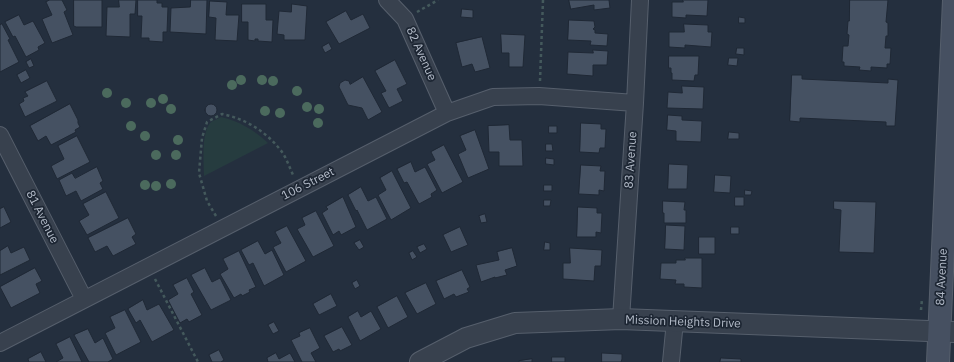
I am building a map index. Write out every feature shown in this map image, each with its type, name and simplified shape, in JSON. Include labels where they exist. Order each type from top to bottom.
[{"type":"main road","name":"84 Avenue","points":[[938,362],[947,332],[954,0]]},
{"type":"street","name":"82 Avenue","points":[[387,0],[405,19],[447,113]]},
{"type":"street","name":"83 Avenue","points":[[621,319],[640,0]]},
{"type":"street","name":"106 Street","points":[[0,343],[447,113],[493,97],[539,96],[635,103]]},
{"type":"street","name":"81 Avenue","points":[[0,135],[84,299]]},
{"type":"street","name":"Mission Heights Drive","points":[[420,362],[466,338],[514,323],[621,319],[947,332]]},
{"type":"street","points":[[671,362],[675,321]]},
{"type":"path","points":[[405,19],[438,0]]},
{"type":"path","points":[[539,96],[543,0]]},
{"type":"path","points":[[223,228],[207,201],[200,173],[202,138],[207,122],[222,114],[232,116],[259,128],[282,152],[300,188]]},
{"type":"path","points":[[149,266],[198,362]]},
{"type":"green space","points":[[221,117],[246,127],[268,143],[204,176],[205,134],[210,123]]},
{"type":"building","points":[[50,0],[62,0],[67,10],[64,12],[73,35],[52,43],[42,19],[52,15],[46,2]]},
{"type":"building","points":[[74,0],[102,0],[102,27],[74,26]]},
{"type":"building","points":[[119,0],[136,0],[135,14],[130,14],[130,37],[106,36],[107,7],[119,7]]},
{"type":"building","points":[[138,0],[157,0],[157,3],[162,3],[162,7],[168,7],[167,32],[163,32],[163,42],[149,41],[149,38],[141,38],[142,16],[138,16]]},
{"type":"building","points":[[191,0],[207,0],[206,34],[170,32],[171,8],[190,7]]},
{"type":"building","points":[[569,0],[609,0],[610,8],[594,10],[594,5],[571,9]]},
{"type":"building","points":[[683,0],[708,0],[707,16],[686,15],[686,18],[672,17],[672,2],[683,2]]},
{"type":"building","points":[[850,0],[888,0],[886,22],[888,23],[888,36],[886,36],[885,48],[891,48],[890,64],[887,64],[887,68],[871,67],[871,71],[859,70],[860,67],[844,66],[844,62],[842,62],[843,46],[848,46],[849,35],[847,34]]},
{"type":"building","points":[[210,1],[227,2],[226,15],[239,15],[237,41],[215,40],[216,18],[209,17]]},
{"type":"building","points":[[242,4],[266,4],[266,20],[273,20],[272,42],[258,41],[258,39],[255,39],[255,41],[248,40],[248,22],[242,22]]},
{"type":"building","points":[[292,4],[307,6],[305,40],[284,40],[284,35],[277,34],[279,11],[291,12]]},
{"type":"building","points":[[462,9],[473,10],[473,18],[461,17]]},
{"type":"building","points":[[346,11],[351,20],[363,14],[370,28],[339,44],[326,22]]},
{"type":"building","points":[[19,15],[24,25],[33,21],[45,43],[38,47],[39,50],[26,57],[15,36],[13,37],[5,22]]},
{"type":"building","points":[[739,17],[745,18],[745,23],[739,23]]},
{"type":"building","points":[[569,20],[594,21],[595,27],[593,29],[595,30],[595,33],[608,34],[607,46],[590,45],[591,41],[568,40]]},
{"type":"building","points":[[2,24],[19,62],[0,72],[0,25]]},
{"type":"building","points":[[684,24],[708,25],[708,32],[712,32],[711,47],[685,45],[685,48],[669,47],[669,32],[684,32]]},
{"type":"building","points":[[501,34],[525,35],[523,67],[509,67],[509,53],[502,53]]},
{"type":"building","points":[[482,37],[490,68],[475,72],[472,64],[462,67],[456,43]]},
{"type":"building","points":[[329,43],[332,49],[325,53],[322,47]]},
{"type":"building","points":[[737,48],[744,48],[744,55],[736,54]]},
{"type":"building","points":[[593,50],[608,51],[607,65],[593,65],[593,76],[567,74],[568,52],[593,53]]},
{"type":"building","points":[[669,56],[699,56],[698,75],[695,75],[694,81],[672,80],[671,68],[669,68]]},
{"type":"building","points":[[729,58],[738,58],[737,66],[728,65]]},
{"type":"building","points":[[31,59],[34,66],[29,68],[26,62]]},
{"type":"building","points":[[395,60],[407,84],[397,89],[403,101],[389,108],[381,93],[386,91],[375,71]]},
{"type":"building","points":[[26,70],[30,78],[21,83],[17,75]]},
{"type":"building","points":[[792,75],[802,75],[802,79],[888,83],[888,79],[898,80],[895,126],[886,126],[886,122],[800,118],[800,122],[790,121]]},
{"type":"building","points":[[363,77],[382,112],[368,120],[362,108],[348,105],[339,87],[340,83],[345,80],[349,81],[350,84]]},
{"type":"building","points":[[47,81],[57,101],[25,117],[19,104],[24,101],[23,98],[28,96],[25,92]]},
{"type":"building","points":[[682,86],[704,87],[703,109],[667,108],[668,92],[682,93]]},
{"type":"building","points":[[70,104],[80,127],[75,130],[76,132],[51,145],[46,136],[38,141],[30,126]]},
{"type":"building","points":[[211,104],[215,106],[217,110],[215,114],[211,116],[207,114],[205,110],[207,106]]},
{"type":"building","points":[[668,115],[682,116],[682,120],[702,121],[701,142],[676,141],[676,131],[667,130]]},
{"type":"building","points":[[581,123],[601,124],[601,129],[606,129],[605,148],[600,148],[599,153],[580,152]]},
{"type":"building","points":[[509,125],[510,140],[522,140],[523,166],[499,166],[499,152],[489,152],[488,126]]},
{"type":"building","points":[[549,126],[557,126],[557,133],[549,133]]},
{"type":"building","points":[[475,130],[489,169],[468,178],[458,154],[466,150],[460,136]]},
{"type":"building","points":[[729,132],[739,133],[739,139],[728,139]]},
{"type":"building","points":[[77,136],[90,162],[57,179],[51,166],[64,159],[58,146]]},
{"type":"building","points":[[546,144],[552,144],[553,151],[546,151]]},
{"type":"building","points":[[444,145],[463,182],[442,193],[427,164],[435,160],[431,152]]},
{"type":"building","points":[[546,158],[554,159],[554,165],[546,164]]},
{"type":"building","points":[[411,162],[415,172],[425,167],[437,190],[431,194],[432,197],[419,204],[407,182],[404,183],[397,169]]},
{"type":"building","points":[[669,164],[688,165],[687,189],[668,189]]},
{"type":"building","points":[[581,165],[601,166],[600,171],[605,171],[604,191],[599,190],[599,195],[579,194]]},
{"type":"building","points":[[97,167],[103,181],[100,183],[103,189],[81,201],[76,191],[66,196],[59,180],[72,173],[75,178]]},
{"type":"building","points":[[392,171],[411,208],[391,220],[378,195],[386,190],[380,178]]},
{"type":"building","points":[[715,175],[731,176],[730,193],[714,192]]},
{"type":"building","points":[[544,185],[552,185],[552,191],[544,191]]},
{"type":"building","points":[[361,187],[368,201],[376,197],[387,219],[367,230],[348,195]]},
{"type":"building","points":[[745,190],[752,191],[751,195],[745,195]]},
{"type":"building","points":[[106,192],[119,218],[87,235],[79,221],[89,215],[83,204]]},
{"type":"building","points":[[343,197],[356,227],[341,235],[339,231],[333,235],[322,213],[328,209],[326,207]]},
{"type":"building","points":[[735,197],[744,197],[744,206],[735,206]]},
{"type":"building","points":[[544,200],[551,200],[550,206],[544,206]]},
{"type":"building","points":[[663,201],[685,202],[684,210],[686,210],[686,223],[664,223]]},
{"type":"building","points":[[834,201],[876,202],[874,253],[839,252],[841,210],[834,209]]},
{"type":"building","points":[[4,207],[11,222],[0,228],[0,209]]},
{"type":"building","points":[[578,207],[597,208],[597,213],[602,213],[601,233],[596,232],[596,237],[577,237]]},
{"type":"building","points":[[316,211],[334,246],[313,257],[297,229],[305,225],[302,218]]},
{"type":"building","points":[[485,214],[487,222],[481,223],[479,216]]},
{"type":"building","points":[[128,218],[136,234],[132,237],[136,244],[113,256],[107,246],[95,252],[88,238]]},
{"type":"building","points":[[666,225],[685,226],[684,250],[665,249]]},
{"type":"building","points":[[287,226],[306,261],[286,272],[273,247],[281,243],[275,232]]},
{"type":"building","points":[[460,227],[468,245],[451,252],[443,235]]},
{"type":"building","points":[[731,227],[739,227],[739,234],[731,234]]},
{"type":"building","points":[[699,237],[715,237],[715,254],[699,254]]},
{"type":"building","points":[[360,240],[364,247],[359,250],[354,243]]},
{"type":"building","points":[[258,241],[265,254],[272,250],[284,275],[264,286],[253,263],[249,265],[241,250]]},
{"type":"building","points":[[545,242],[550,243],[550,250],[544,250]]},
{"type":"building","points":[[424,244],[427,249],[420,253],[417,247]]},
{"type":"building","points":[[8,246],[11,253],[24,247],[30,260],[0,275],[0,251]]},
{"type":"building","points":[[512,248],[517,266],[505,270],[507,275],[481,282],[476,265],[499,260],[497,252]]},
{"type":"building","points":[[570,248],[602,250],[601,266],[595,266],[594,281],[563,279],[563,263],[570,263]]},
{"type":"building","points":[[239,251],[256,287],[249,290],[250,292],[242,296],[241,294],[234,298],[220,274],[228,269],[223,259]]},
{"type":"building","points":[[413,251],[417,257],[412,260],[409,253]]},
{"type":"building","points":[[685,258],[702,258],[702,288],[684,287],[684,284],[675,284],[676,280],[660,279],[661,263],[676,263],[676,260],[685,260]]},
{"type":"building","points":[[35,268],[42,281],[36,284],[40,293],[11,308],[0,287]]},
{"type":"building","points":[[205,268],[212,282],[220,278],[231,300],[211,310],[191,275]]},
{"type":"building","points":[[462,270],[470,287],[467,289],[469,292],[456,297],[454,294],[444,299],[436,281]]},
{"type":"building","points":[[187,278],[194,292],[191,294],[202,315],[189,322],[187,319],[180,323],[168,300],[178,294],[173,285]]},
{"type":"building","points":[[357,280],[360,286],[355,289],[352,283]]},
{"type":"building","points":[[426,283],[436,304],[417,314],[405,293]]},
{"type":"building","points":[[331,294],[337,306],[319,315],[313,304]]},
{"type":"building","points":[[397,296],[408,317],[388,328],[377,307]]},
{"type":"building","points":[[143,300],[147,310],[159,304],[174,330],[152,342],[140,320],[136,323],[128,309]]},
{"type":"building","points":[[125,310],[141,342],[116,355],[105,333],[115,328],[110,317]]},
{"type":"building","points":[[358,311],[361,317],[371,311],[381,329],[360,341],[348,317]]},
{"type":"building","points":[[274,322],[279,331],[273,334],[268,325]]},
{"type":"building","points":[[342,327],[352,345],[340,351],[339,349],[333,352],[324,336]]},
{"type":"building","points":[[310,328],[320,348],[311,353],[316,362],[302,362],[291,340],[300,336],[299,333]]},
{"type":"building","points":[[88,329],[95,343],[103,338],[113,359],[108,362],[89,362],[74,335]]},
{"type":"building","points":[[70,337],[82,362],[56,362],[63,358],[56,344]]},
{"type":"building","points":[[219,350],[224,360],[221,362],[212,362],[209,355]]},
{"type":"building","points":[[41,352],[46,362],[29,362],[28,359]]},
{"type":"building","points":[[276,353],[279,359],[290,353],[295,362],[268,362],[267,358]]},
{"type":"building","points":[[602,353],[622,354],[621,362],[602,362]]},
{"type":"building","points":[[552,357],[565,357],[565,362],[552,362]]},
{"type":"building","points":[[721,358],[741,359],[741,362],[720,362]]},
{"type":"building","points":[[532,359],[532,362],[519,362],[519,361]]}]
